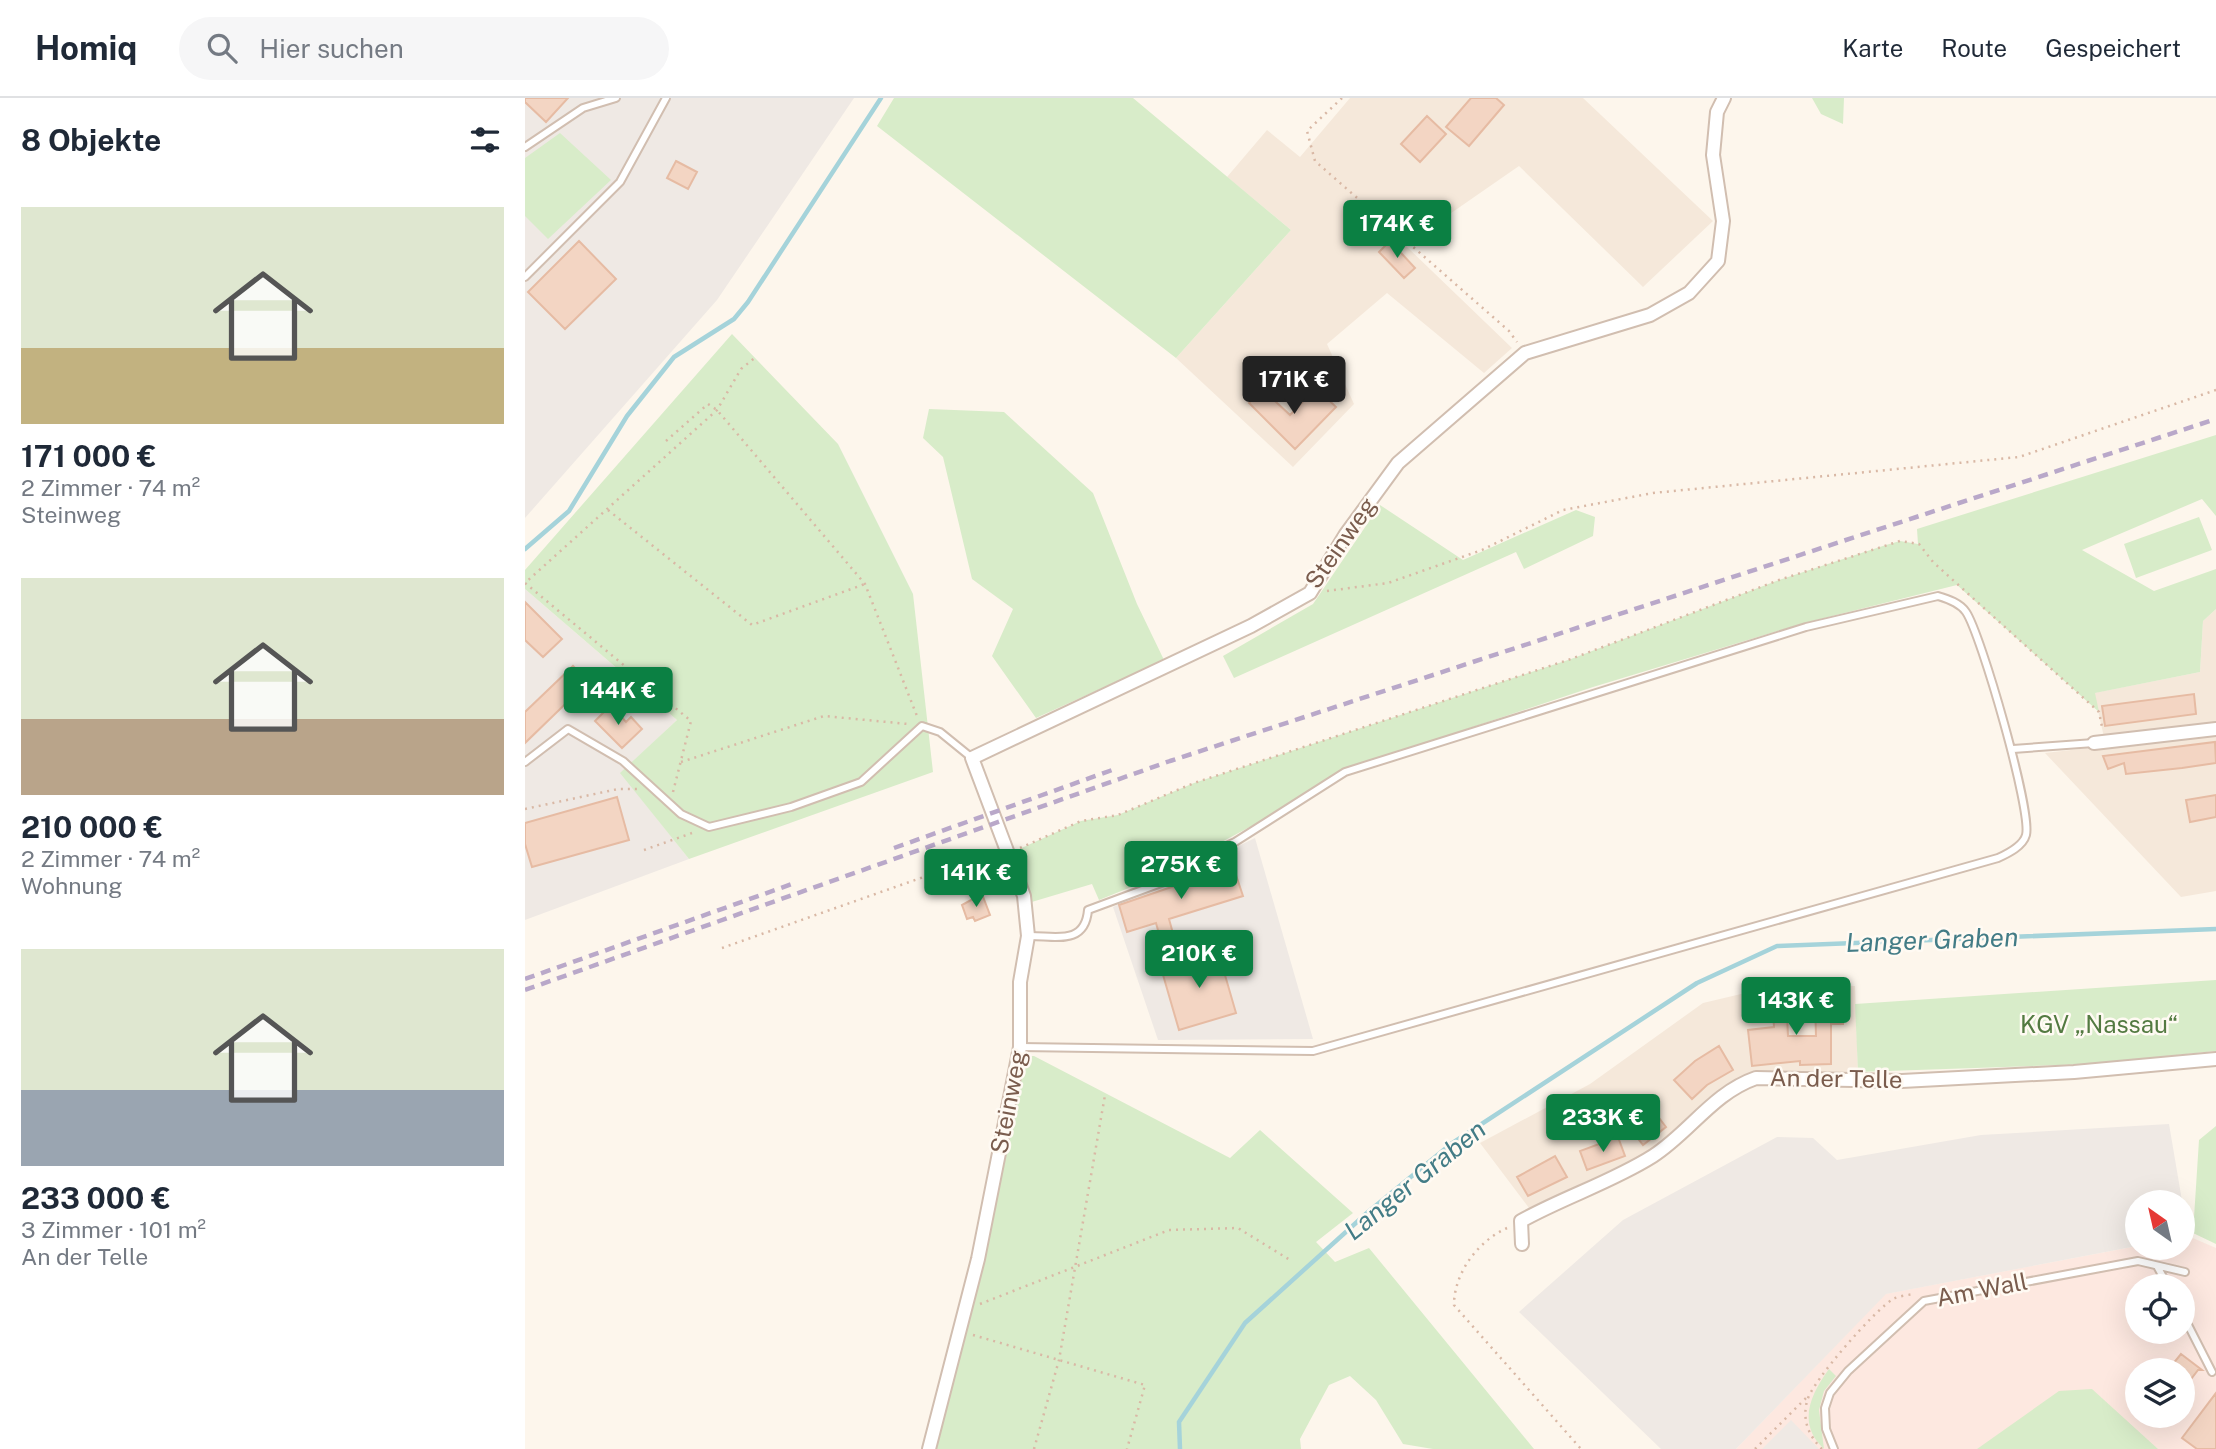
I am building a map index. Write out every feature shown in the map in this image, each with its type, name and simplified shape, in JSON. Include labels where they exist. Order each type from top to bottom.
[{"type":"street","name":"Steinweg","points":[[929,1449],[965,1310],[1020,1047],[1020,982],[1028,936],[1024,896],[972,758],[1251,626],[1310,593],[1346,534],[1398,463],[1525,353],[1650,315],[1689,293],[1718,261],[1723,221],[1713,155],[1717,112],[1724,98]]},
{"type":"street","points":[[2099,742],[2216,729]]},
{"type":"street","name":"An der Telle","points":[[1521,1221],[1565,1197],[1637,1165],[1667,1145],[1712,1102],[1734,1087],[1756,1078],[1902,1081],[2074,1072],[2216,1059]]},
{"type":"street","points":[[1521,1221],[1522,1244]]},
{"type":"lane","points":[[525,147],[583,108],[616,98]]},
{"type":"lane","points":[[525,277],[619,182],[666,98]]},
{"type":"lane","points":[[1020,1047],[1313,1051],[1998,858],[2021,844],[2027,832],[2025,806],[2013,749],[1966,612],[1948,599],[1938,596],[1806,627],[1345,772],[1235,842],[1193,860],[1172,878],[1089,910],[1088,919],[1080,931],[1059,940],[1028,936]]},
{"type":"lane","points":[[525,762],[568,729],[623,761],[650,789],[681,814],[709,827],[790,807],[862,782],[922,726],[940,732],[972,758]]},
{"type":"lane","points":[[2013,749],[2099,742]]},
{"type":"lane","name":"Am Wall","points":[[1834,1449],[1826,1429],[1825,1408],[1831,1393],[1847,1371],[1924,1301],[2138,1261],[2185,1272]]},
{"type":"lane","points":[[2157,1266],[2161,1274]]},
{"type":"lane","points":[[2195,1339],[2212,1372]]},
{"type":"path","points":[[1342,98],[1307,131],[1315,161],[1509,331],[1525,353]]},
{"type":"path","points":[[670,805],[691,721],[525,584],[717,410],[741,369],[757,356]]},
{"type":"path","points":[[1310,593],[1388,583],[1482,550],[1563,510],[1653,493],[2019,457],[2216,390]]},
{"type":"path","points":[[666,441],[708,404],[717,410],[865,584],[922,726],[824,716],[681,762]]},
{"type":"path","points":[[608,510],[752,625],[865,584]]},
{"type":"path","points":[[722,948],[1080,821],[1118,815],[1194,783],[1571,659],[1779,580],[1886,545],[1912,541],[2099,712],[2099,742]]},
{"type":"path","points":[[525,809],[618,789],[650,789]]},
{"type":"path","points":[[644,850],[709,827]]},
{"type":"path","points":[[1034,1449],[1059,1360],[1105,1095]]},
{"type":"path","points":[[1521,1221],[1495,1233],[1476,1253],[1454,1288],[1454,1305],[1581,1449]]},
{"type":"path","points":[[965,1310],[1169,1230],[1238,1228],[1290,1260]]},
{"type":"path","points":[[960,1332],[1145,1385],[1127,1449]]},
{"type":"path","points":[[1755,1449],[1810,1393]]},
{"type":"shaded area","points":[[525,98],[854,98],[717,300],[525,518]]},
{"type":"shaded area","points":[[1350,98],[1583,98],[1713,221],[1643,287],[1519,166],[1405,245],[1512,348],[1484,373],[1387,293],[1327,344],[1354,404],[1293,467],[1176,358],[1291,230],[1227,177],[1267,130],[1300,157]]},
{"type":"shaded area","points":[[525,589],[677,720],[621,773],[689,859],[525,920]]},
{"type":"shaded area","points":[[2216,609],[2216,891],[2181,897],[2045,753],[2106,746],[2094,693],[2200,672],[2203,621]]},
{"type":"shaded area","points":[[1255,838],[1313,1039],[1158,1040],[1113,907]]},
{"type":"shaded area","points":[[1787,983],[1855,986],[1858,1072],[1776,1073],[1730,1085],[1708,1098],[1687,1120],[1644,1155],[1529,1208],[1480,1143],[1590,1084],[1703,1003]]},
{"type":"shaded area","points":[[2169,1124],[2180,1190],[2125,1190],[2125,1248],[1886,1294],[1736,1449],[1661,1449],[1519,1312],[1623,1220],[1777,1137],[1813,1138],[1837,1160],[1981,1135]]},
{"type":"shaded area","points":[[2195,1239],[2216,1248],[2216,1449],[1736,1449],[1885,1294],[2125,1248],[2125,1260],[2195,1260]]},
{"type":"shaded area","points":[[1791,1420],[1819,1449],[1762,1449]]},
{"type":"green space","points":[[894,98],[1133,98],[1291,230],[1176,358],[877,126]]},
{"type":"green space","points":[[1812,98],[1844,98],[1843,124],[1821,114]]},
{"type":"green space","points":[[560,133],[611,180],[548,239],[525,216],[525,158]]},
{"type":"green space","points":[[732,334],[838,444],[913,594],[933,772],[689,859],[620,773],[677,720],[525,589],[525,570]]},
{"type":"green space","points":[[929,409],[1004,412],[1093,493],[1137,604],[1164,660],[1036,718],[992,656],[1013,609],[972,579],[943,457],[923,438]]},
{"type":"green space","points":[[2216,435],[2216,516],[2202,499],[2082,550],[2154,591],[2216,569],[2216,609],[2203,621],[2200,672],[2095,693],[2099,712],[1957,585],[1804,623],[1593,687],[1344,770],[1261,821],[1156,877],[1099,900],[1092,884],[1025,904],[1008,854],[1081,821],[1118,815],[1194,783],[1571,659],[1779,580],[1900,541],[1918,544],[1917,529]]},
{"type":"green space","points":[[1380,505],[1463,560],[1576,510],[1595,517],[1593,536],[1524,569],[1516,552],[1234,678],[1223,656],[1313,604]]},
{"type":"green space","points":[[2199,517],[2212,550],[2136,578],[2124,544]]},
{"type":"green space","name":"KGV „Nassau“","points":[[2216,980],[2216,1051],[2088,1064],[1858,1072],[1855,1004]]},
{"type":"green space","points":[[1026,1056],[1034,1056],[1230,1158],[1260,1130],[1353,1213],[1316,1242],[1335,1262],[1369,1248],[1534,1449],[1433,1449],[1403,1444],[1376,1400],[1350,1376],[1329,1385],[1300,1439],[1301,1449],[936,1449],[985,1261]]},
{"type":"green space","points":[[2216,1126],[2216,1244],[2195,1234],[2199,1140]]},
{"type":"green space","points":[[1829,1369],[1836,1376],[1824,1391],[1819,1410],[1824,1449],[1811,1430],[1809,1409],[1816,1389]]},
{"type":"green space","points":[[2092,1389],[2125,1419],[2125,1428],[2135,1428],[2158,1449],[1977,1449],[2059,1391]]},
{"type":"building","points":[[525,98],[568,98],[546,122],[525,102]]},
{"type":"building","points":[[1471,98],[1496,98],[1504,105],[1469,146],[1446,127]]},
{"type":"building","points":[[1427,116],[1446,134],[1420,162],[1401,144]]},
{"type":"building","points":[[676,161],[697,172],[688,189],[667,178]]},
{"type":"building","points":[[579,241],[616,279],[565,329],[528,292]]},
{"type":"building","points":[[1390,241],[1415,268],[1404,278],[1379,252]]},
{"type":"building","points":[[1316,388],[1336,407],[1295,449],[1249,403],[1262,389],[1290,415]]},
{"type":"building","points":[[525,602],[562,639],[543,657],[525,640]]},
{"type":"building","points":[[573,666],[588,682],[525,743],[525,712]]},
{"type":"building","points":[[2194,694],[2196,714],[2105,726],[2102,706]]},
{"type":"building","points":[[611,705],[626,722],[631,717],[642,729],[622,748],[595,721]]},
{"type":"building","points":[[2215,742],[2216,763],[2182,768],[2126,774],[2124,763],[2108,769],[2103,756]]},
{"type":"building","points":[[2216,795],[2216,817],[2190,822],[2186,800]]},
{"type":"building","points":[[617,797],[629,840],[532,867],[525,844],[525,823]]},
{"type":"building","points":[[1233,866],[1243,896],[1169,919],[1174,937],[1161,941],[1156,923],[1127,932],[1119,905]]},
{"type":"building","points":[[995,867],[1001,886],[987,890],[980,871]]},
{"type":"building","points":[[982,894],[990,915],[975,921],[973,917],[967,919],[962,905]]},
{"type":"building","points":[[1218,951],[1236,1013],[1179,1030],[1161,968]]},
{"type":"building","points":[[1786,995],[1788,1036],[1816,1036],[1815,1000],[1843,1000],[1843,1024],[1831,1024],[1831,1064],[1800,1065],[1800,1061],[1752,1066],[1748,1030],[1774,1027],[1772,996]]},
{"type":"building","points":[[1719,1046],[1733,1070],[1707,1085],[1692,1099],[1674,1080],[1695,1061]]},
{"type":"building","points":[[1653,1110],[1666,1127],[1643,1145],[1630,1128]]},
{"type":"building","points":[[1618,1137],[1625,1156],[1587,1170],[1580,1151]]},
{"type":"building","points":[[1555,1156],[1567,1177],[1528,1196],[1517,1177]]},
{"type":"building","points":[[2216,1393],[2216,1449],[2197,1449],[2182,1438],[2190,1428],[2195,1428],[2195,1421]]},
{"type":"waterway","points":[[525,549],[569,511],[627,416],[674,357],[734,319],[748,302],[881,98]]},
{"type":"waterway","name":"Langer Graben","points":[[1180,1449],[1179,1422],[1245,1323],[1368,1212],[1451,1144],[1697,983],[1777,946],[2216,929]]},
{"type":"railway","points":[[525,990],[1170,761],[2216,419]]},
{"type":"railway","points":[[894,848],[1115,769]]},
{"type":"railway","points":[[525,979],[792,884]]}]
